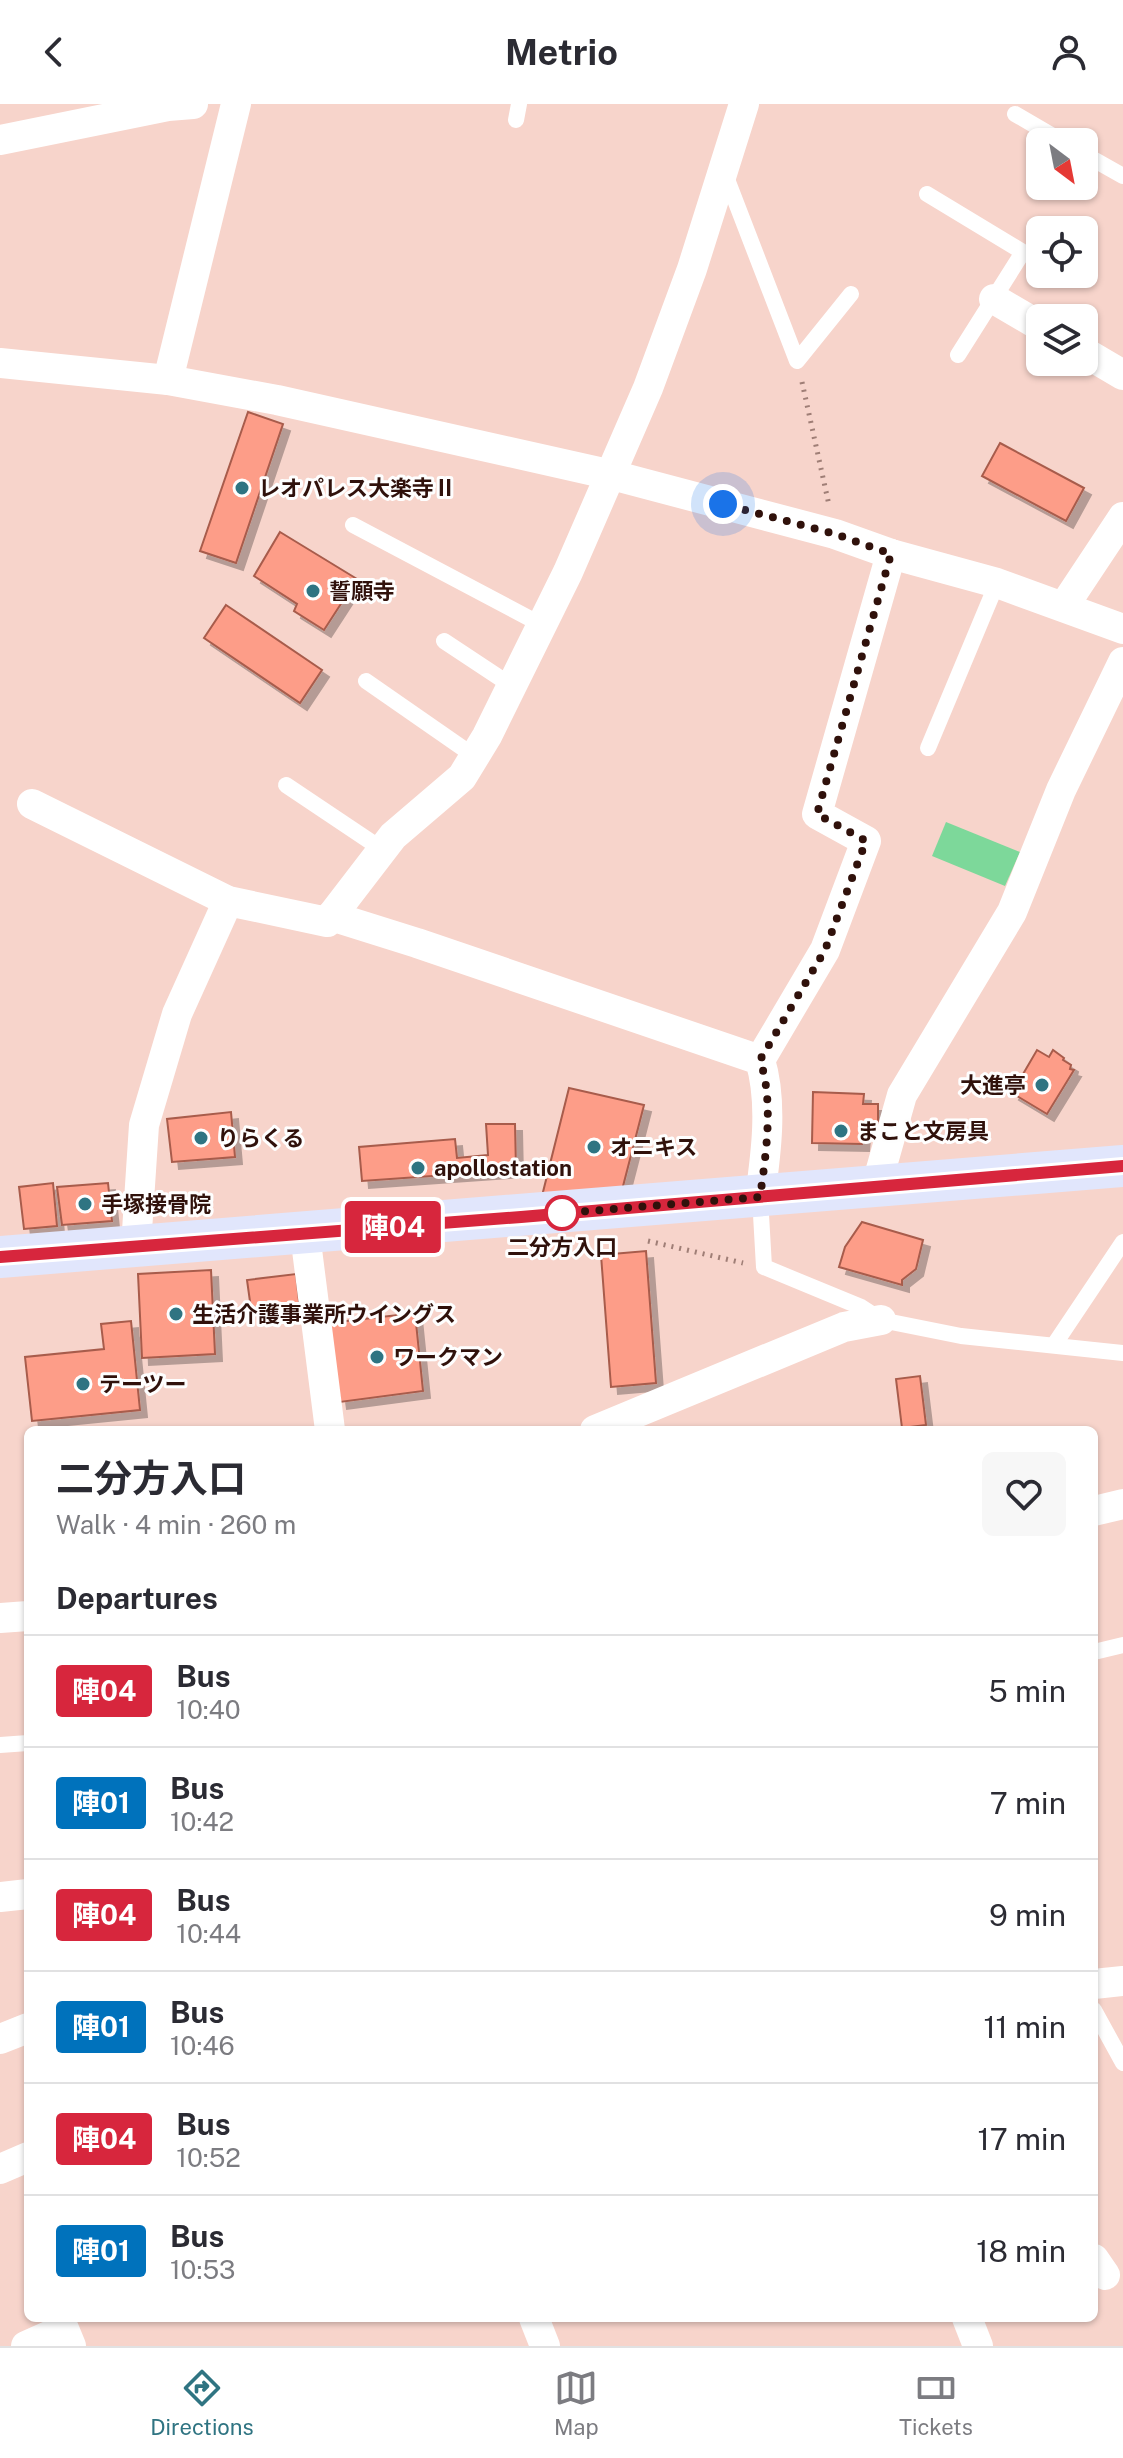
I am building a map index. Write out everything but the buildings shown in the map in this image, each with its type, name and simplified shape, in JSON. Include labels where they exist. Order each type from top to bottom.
[{"type":"main road","points":[[0,1257],[1123,1166]]},
{"type":"street","points":[[168,380],[236,104]]},
{"type":"street","points":[[32,804],[228,901],[327,922],[393,836],[462,777],[512,686],[612,475],[692,269],[744,104]]},
{"type":"street","points":[[0,140],[177,105]]},
{"type":"street","points":[[994,299],[1026,318]]},
{"type":"street","points":[[1098,360],[1123,375]]},
{"type":"street","points":[[0,363],[168,380],[277,400],[612,475],[835,534],[891,554],[997,583],[1123,629]]},
{"type":"street","points":[[1064,606],[1123,517]]},
{"type":"street","points":[[760,1197],[766,1123],[764,1074],[760,1060],[825,950],[866,841],[817,814],[891,554]]},
{"type":"street","points":[[876,1187],[902,1095],[1012,912],[1061,790],[1123,662]]},
{"type":"street","points":[[136,1246],[144,1125],[177,1014],[228,901]]},
{"type":"street","points":[[331,916],[760,1060]]},
{"type":"street","points":[[305,1234],[329,1426]]},
{"type":"street","points":[[605,1426],[844,1327],[881,1320]]},
{"type":"street","points":[[1098,1510],[1123,1504]]},
{"type":"street","points":[[0,1618],[24,1616]]},
{"type":"street","points":[[0,1897],[24,1894]]},
{"type":"street","points":[[1098,1984],[1123,1981]]},
{"type":"street","points":[[0,2039],[24,2030]]},
{"type":"street","points":[[0,2169],[24,2159]]},
{"type":"street","points":[[536,2322],[545,2346]]},
{"type":"street","points":[[969,2322],[978,2346]]},
{"type":"street","points":[[26,2346],[73,2331]]},
{"type":"lane","points":[[1015,114],[1039,128]]},
{"type":"lane","points":[[1098,162],[1123,176]]},
{"type":"lane","points":[[723,169],[797,361]]},
{"type":"lane","points":[[927,194],[1023,252],[958,355]]},
{"type":"lane","points":[[797,361],[851,294]]},
{"type":"lane","points":[[353,525],[542,625]]},
{"type":"lane","points":[[928,748],[997,583]]},
{"type":"lane","points":[[444,641],[512,686]]},
{"type":"lane","points":[[366,681],[474,756]]},
{"type":"lane","points":[[286,785],[383,850]]},
{"type":"lane","points":[[760,1197],[764,1267],[861,1307],[881,1320],[961,1336],[1123,1353]]},
{"type":"lane","points":[[1054,1345],[1123,1242]]},
{"type":"lane","points":[[1098,1651],[1123,1645]]},
{"type":"lane","points":[[0,1745],[24,1743]]},
{"type":"lane","points":[[1098,2017],[1123,2063]]},
{"type":"path","points":[[797,361],[835,534]]},
{"type":"path","points":[[638,1238],[764,1267]]},
{"type":"green space","points":[[946,822],[1020,852],[1005,886],[932,856]]},
{"type":"bus line","name":"陣04","points":[[0,1257],[1123,1166]]},
{"type":"place","name":"レオパレス大楽寺Ⅱ","points":[[242,488]]},
{"type":"place","name":"誓願寺","points":[[313,591]]},
{"type":"place","name":"大進亭","points":[[1042,1085]]},
{"type":"place","name":"まこと文房具","points":[[841,1131]]},
{"type":"place","name":"りらくる","points":[[201,1138]]},
{"type":"place","name":"オニキス","points":[[594,1147]]},
{"type":"place","name":"apollostation","points":[[418,1168]]},
{"type":"place","name":"手塚接骨院","points":[[85,1204]]},
{"type":"place","name":"二分方入口","points":[[562,1213]]},
{"type":"place","name":"生活介護事業所ウイングス","points":[[176,1314]]},
{"type":"place","name":"ワークマン","points":[[377,1357]]},
{"type":"place","name":"テーツー","points":[[83,1384]]},
{"type":"route","points":[[562,1213],[552,1214],[760,1197],[766,1123],[764,1074],[760,1060],[825,950],[866,841],[817,814],[891,554],[835,534],[723,504]]}]
